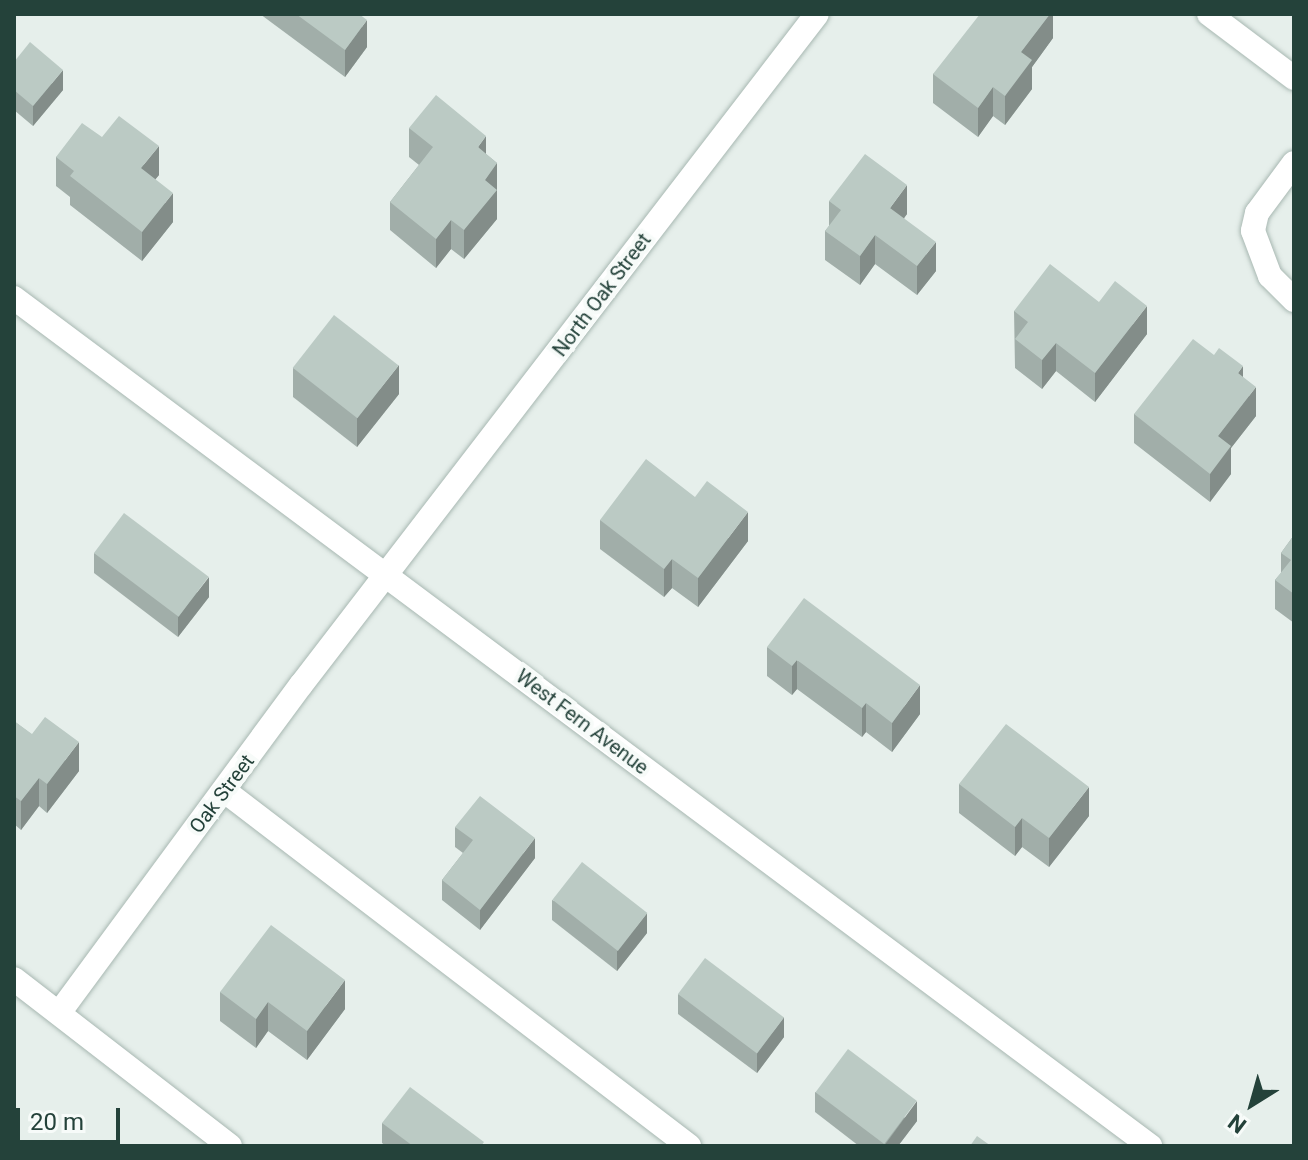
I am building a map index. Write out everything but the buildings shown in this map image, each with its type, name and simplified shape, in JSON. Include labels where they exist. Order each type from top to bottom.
[{"type":"street","name":"North Oak Street","points":[[387,577],[817,14]]},
{"type":"street","points":[[1209,14],[1294,78]]},
{"type":"street","points":[[1294,163],[1257,213],[1253,231],[1270,276],[1294,300]]},
{"type":"street","name":"West Fern Avenue","points":[[14,298],[1150,1146]]},
{"type":"street","name":"Oak Street","points":[[59,1013],[226,792],[301,685],[387,577]]},
{"type":"street","points":[[226,792],[689,1146]]},
{"type":"street","points":[[14,979],[230,1146]]}]
